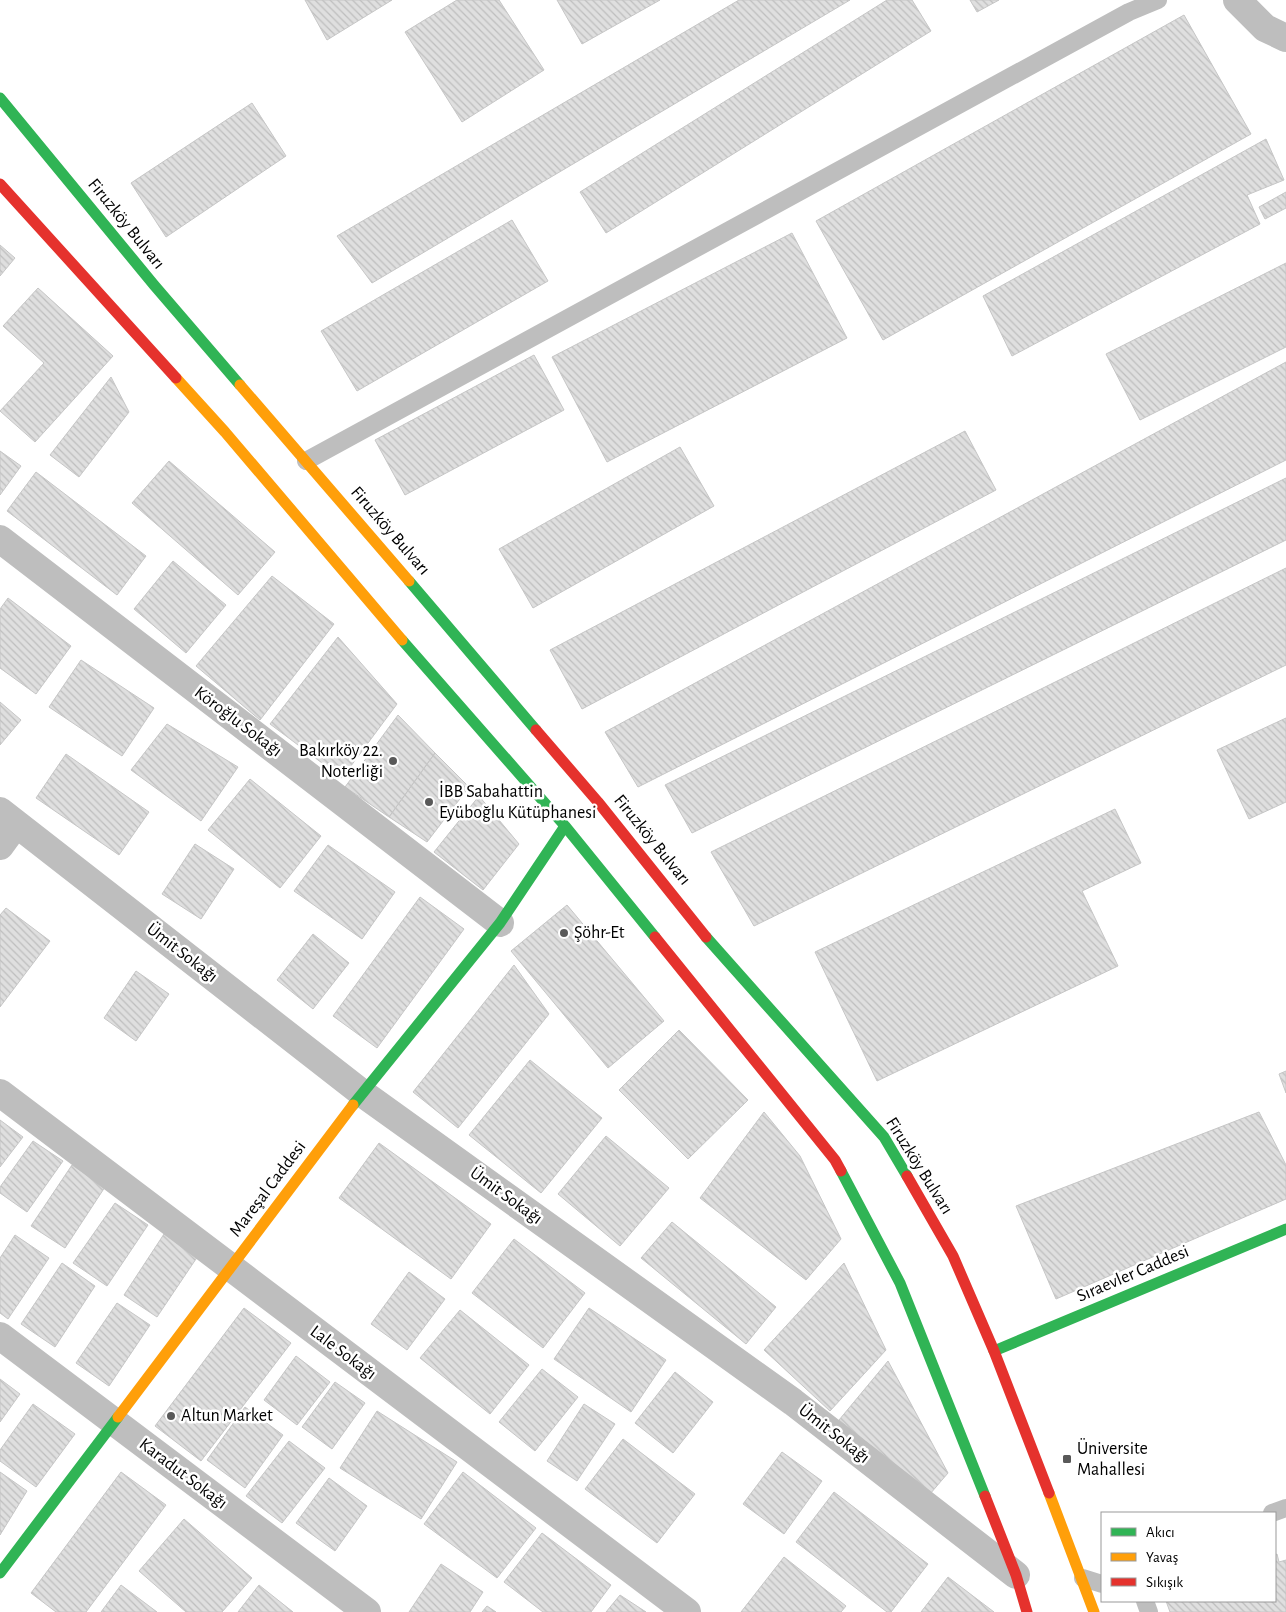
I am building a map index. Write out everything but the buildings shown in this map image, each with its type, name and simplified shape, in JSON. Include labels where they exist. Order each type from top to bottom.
[{"type":"main road","name":"Firuzköy Bulvarı","points":[[0,98],[154,285],[556,752],[727,962],[765,1000],[884,1137],[953,1256],[994,1351],[1083,1578],[1094,1612]]},
{"type":"main road","points":[[0,184],[225,432],[474,724],[565,826],[835,1160],[900,1283],[1016,1575],[1026,1612]]},
{"type":"main road","points":[[556,752],[571,778],[572,787]]},
{"type":"main road","name":"Mareşal Caddesi","points":[[0,1573],[362,1093],[500,923],[565,826],[569,812]]},
{"type":"main road","name":"Sıraevler Caddesi","points":[[994,1351],[1286,1230]]},
{"type":"street","points":[[1237,0],[1265,28],[1286,38]]},
{"type":"street","name":"Köroğlu Sokağı","points":[[0,539],[500,923]]},
{"type":"street","points":[[0,846],[8,817]]},
{"type":"street","name":"Ümit Sokağı","points":[[8,817],[362,1093],[793,1402],[1016,1575]]},
{"type":"street","name":"Lale Sokağı","points":[[0,1093],[687,1612]]},
{"type":"street","name":"Karadut Sokağı","points":[[0,1336],[367,1612]]},
{"type":"lane","points":[[306,461],[1120,17],[1158,0]]},
{"type":"lane","points":[[1083,1578],[1101,1584]]},
{"type":"traffic: fast","points":[[0,98],[154,285],[240,385]]},
{"type":"traffic: fast","points":[[409,581],[536,730]]},
{"type":"traffic: fast","points":[[402,640],[565,826],[655,937]]},
{"type":"traffic: fast","points":[[353,1105],[500,923],[565,826]]},
{"type":"traffic: fast","points":[[706,937],[884,1137],[907,1176]]},
{"type":"traffic: fast","points":[[841,1171],[900,1283],[985,1496]]},
{"type":"traffic: fast","points":[[994,1351],[1286,1229]]},
{"type":"traffic: fast","points":[[0,1573],[118,1417]]},
{"type":"traffic: slow","points":[[176,378],[225,432],[402,640]]},
{"type":"traffic: slow","points":[[240,385],[409,581]]},
{"type":"traffic: slow","points":[[118,1417],[353,1105]]},
{"type":"traffic: slow","points":[[1049,1493],[1094,1612]]},
{"type":"traffic: jam","points":[[0,184],[176,378]]},
{"type":"traffic: jam","points":[[536,730],[598,802],[706,937]]},
{"type":"traffic: jam","points":[[655,937],[835,1160],[841,1171]]},
{"type":"traffic: jam","points":[[907,1176],[953,1256],[994,1351],[1049,1493]]},
{"type":"traffic: jam","points":[[985,1496],[1016,1575],[1027,1612]]},
{"type":"place","name":"Bakırköy 22. Noterliği","points":[[393,761]]},
{"type":"place","name":"İBB Sabahattin Eyüboğlu Kütüphanesi","points":[[429,802]]},
{"type":"place","name":"Şöhr-Et","points":[[564,933]]},
{"type":"place","name":"Altun Market","points":[[171,1416]]},
{"type":"place","name":"Üniversite Mahallesi","points":[[1067,1459]]}]
